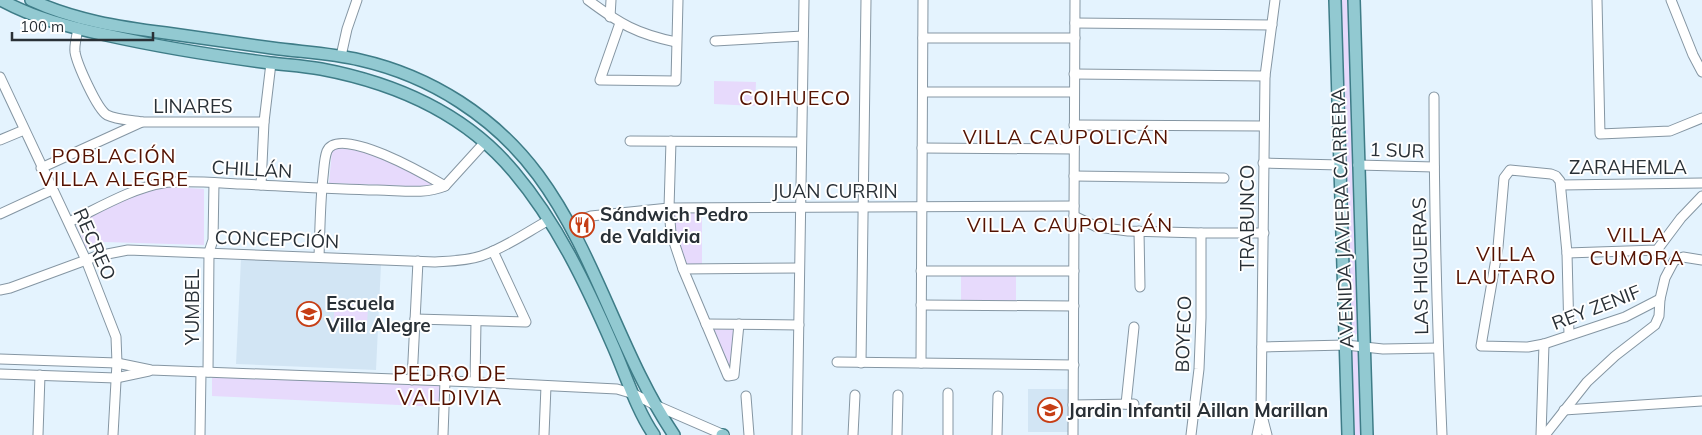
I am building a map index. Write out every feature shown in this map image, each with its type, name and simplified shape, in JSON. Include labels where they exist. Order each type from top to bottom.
[{"type":"main road","points":[[1,0],[44,20],[133,41],[321,69],[369,81],[430,104],[457,120],[485,142],[521,180],[550,220],[598,312],[652,434]]},
{"type":"main road","points":[[31,0],[68,15],[116,27],[341,56],[377,64],[413,77],[446,93],[480,115],[525,159],[550,193],[569,224],[655,405],[674,435]]},
{"type":"main road","name":"AVENIDA JAVIERA CARRERA","points":[[1335,0],[1348,435]]},
{"type":"main road","name":"AVENIDA JAVIERA CARRERA","points":[[1354,0],[1367,435]]},
{"type":"main road","points":[[341,56],[344,65],[369,81]]},
{"type":"street","points":[[341,56],[347,29],[357,0]]},
{"type":"street","points":[[588,0],[620,24],[652,37],[676,42]]},
{"type":"street","points":[[610,17],[611,0]]},
{"type":"street","points":[[620,24],[600,80],[676,81],[678,0]]},
{"type":"street","points":[[797,435],[804,0]]},
{"type":"street","points":[[861,363],[866,0]]},
{"type":"street","points":[[920,363],[924,0]]},
{"type":"street","points":[[1073,435],[1075,0]]},
{"type":"street","name":"TRABUNCO","points":[[1267,435],[1261,412],[1264,126],[1265,76],[1275,0]]},
{"type":"street","points":[[1597,0],[1600,134],[1670,131],[1702,118]]},
{"type":"street","points":[[1671,0],[1692,56],[1702,72]]},
{"type":"street","points":[[1075,23],[1272,26]]},
{"type":"street","points":[[78,28],[75,50],[77,59],[99,108],[107,115],[115,118],[142,122]]},
{"type":"street","points":[[715,41],[803,36]]},
{"type":"street","points":[[923,38],[1074,38]]},
{"type":"street","points":[[261,185],[264,122],[271,63]]},
{"type":"street","points":[[1074,74],[1265,76]]},
{"type":"street","name":"RECREO","points":[[0,77],[86,260],[116,337],[117,363],[113,435]]},
{"type":"street","points":[[923,92],[1074,92]]},
{"type":"street","name":"LAS HIGUERAS","points":[[1434,96],[1438,348],[1442,435]]},
{"type":"street","name":"LINARES","points":[[42,168],[142,122],[264,122]]},
{"type":"street","points":[[1074,125],[1264,126]]},
{"type":"street","points":[[0,140],[24,130]]},
{"type":"street","points":[[630,141],[802,142]]},
{"type":"street","points":[[671,141],[669,208],[671,234],[728,376],[734,375],[739,324]]},
{"type":"street","points":[[319,257],[324,162],[328,149],[333,145],[358,146],[378,151],[410,166],[444,186],[485,142]]},
{"type":"street","points":[[922,148],[1074,149]]},
{"type":"street","points":[[1264,164],[1340,165]]},
{"type":"street","name":"1 SUR","points":[[1358,165],[1434,167]]},
{"type":"street","name":"ZARAHEMLA","points":[[1481,346],[1498,247],[1504,178],[1507,172],[1513,170],[1551,174],[1558,178],[1561,185],[1702,183]]},
{"type":"street","points":[[1074,176],[1224,178]]},
{"type":"street","name":"CHILLÁN","points":[[69,222],[149,186],[165,182],[419,191],[436,190],[444,186]]},
{"type":"street","name":"YUMBEL","points":[[200,435],[205,372],[209,252],[213,240],[214,183]]},
{"type":"street","points":[[1561,185],[1569,335]]},
{"type":"street","points":[[0,214],[52,190]]},
{"type":"street","points":[[1566,254],[1657,250],[1681,218],[1702,196]]},
{"type":"street","name":"JUAN CURRIN","points":[[569,224],[590,216],[669,208],[1074,206]]},
{"type":"street","points":[[1074,216],[1098,227],[1139,231],[1264,233]]},
{"type":"street","name":"CONCEPCIÓN","points":[[0,290],[107,253],[128,250],[458,261],[493,251],[550,220]]},
{"type":"street","points":[[1139,231],[1140,286]]},
{"type":"street","name":"BOYECO","points":[[1191,435],[1199,369],[1201,233]]},
{"type":"street","points":[[415,319],[526,322],[493,251]]},
{"type":"street","points":[[1545,435],[1587,382],[1615,356],[1655,325],[1659,316],[1660,299],[1665,278],[1674,261],[1683,257],[1702,260]]},
{"type":"street","points":[[412,380],[418,261]]},
{"type":"street","points":[[684,269],[800,268]]},
{"type":"street","points":[[921,271],[1074,271]]},
{"type":"street","name":"REY ZENIF","points":[[1481,346],[1528,347],[1544,344],[1625,317],[1660,299]]},
{"type":"street","points":[[921,305],[1074,306]]},
{"type":"street","points":[[475,382],[476,320]]},
{"type":"street","points":[[706,324],[799,325]]},
{"type":"street","points":[[1073,405],[1130,404],[1134,327]]},
{"type":"street","points":[[1541,435],[1544,344]]},
{"type":"street","points":[[1262,347],[1346,345],[1364,348],[1438,348]]},
{"type":"street","points":[[0,359],[117,363],[151,370],[617,389],[634,394],[723,435]]},
{"type":"street","points":[[837,362],[1074,365]]},
{"type":"street","points":[[0,374],[116,378],[151,370]]},
{"type":"street","points":[[38,435],[40,375]]},
{"type":"street","points":[[443,435],[445,381]]},
{"type":"street","points":[[544,435],[546,386]]},
{"type":"street","points":[[948,393],[948,435]]},
{"type":"street","points":[[897,435],[898,394]]},
{"type":"street","points":[[853,435],[855,395]]},
{"type":"street","points":[[746,396],[748,435]]},
{"type":"street","points":[[997,435],[998,396]]},
{"type":"street","points":[[1564,410],[1702,401]]},
{"type":"street","points":[[1257,435],[1261,412]]},
{"type":"shaded area","points":[[1340,0],[1348,0],[1360,295],[1360,334],[1350,335]]},
{"type":"shaded area","points":[[714,81],[756,82],[755,106],[714,104]]},
{"type":"shaded area","points":[[337,147],[370,153],[433,181],[434,185],[433,187],[329,183],[332,151]]},
{"type":"shaded area","points":[[154,186],[204,189],[204,245],[105,242],[86,248],[75,221]]},
{"type":"shaded area","points":[[673,212],[702,212],[702,264],[686,264],[675,234]]},
{"type":"shaded area","name":"Escuela Villa Alegre","points":[[241,259],[381,265],[376,370],[236,364]]},
{"type":"shaded area","points":[[961,274],[1016,275],[1016,302],[961,302]]},
{"type":"shaded area","points":[[335,304],[368,306],[367,326],[333,324]]},
{"type":"shaded area","points":[[712,327],[735,327],[731,372]]},
{"type":"shaded area","points":[[1351,351],[1360,352],[1364,435],[1355,435]]},
{"type":"shaded area","points":[[212,376],[442,385],[440,407],[212,396]]},
{"type":"shaded area","name":"Jardin Infantil Aillan Marillan","points":[[1028,389],[1071,389],[1071,432],[1028,432]]},
{"type":"place","name":"Sándwich Pedro de Valdivia","points":[[582,225]]},
{"type":"place","name":"Escuela Villa Alegre","points":[[309,314]]},
{"type":"place","name":"Jardin Infantil Aillan Marillan","points":[[1050,410]]},
{"type":"district","name":"COIHUECO","points":[[795,97]]},
{"type":"district","name":"VILLA CAUPOLICÁN","points":[[1066,136]]},
{"type":"district","name":"POBLACIÓN VILLA ALEGRE","points":[[114,166]]},
{"type":"district","name":"VILLA CAUPOLICÁN","points":[[1070,224]]},
{"type":"district","name":"VILLA CUMORA","points":[[1637,246]]},
{"type":"district","name":"VILLA LAUTARO","points":[[1506,264]]},
{"type":"district","name":"PEDRO DE VALDIVIA","points":[[450,385]]}]
